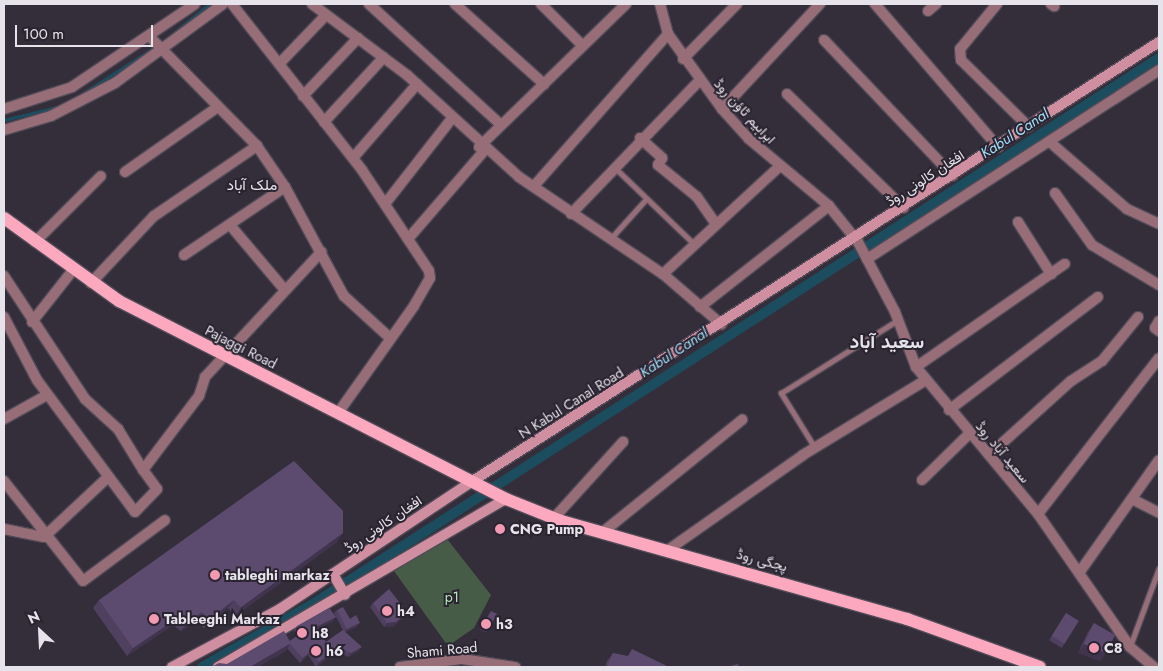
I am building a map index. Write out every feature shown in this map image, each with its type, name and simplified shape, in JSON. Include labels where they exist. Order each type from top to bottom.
[{"type":"main road","name":"افغان کالونی روڈ","points":[[857,240],[1159,42]]},
{"type":"main road","name":"Pajaggi Road","points":[[4,218],[91,283],[224,355],[474,481]]},
{"type":"main road","name":"N Kabul Canal Road","points":[[474,481],[857,240]]},
{"type":"main road","name":"افغان کالونی روڈ","points":[[172,667],[280,609],[334,576],[474,481]]},
{"type":"main road","name":"پجگی روڈ","points":[[474,481],[501,496],[554,518],[831,595],[1040,667]]},
{"type":"main road","points":[[218,667],[501,496]]},
{"type":"main road","points":[[334,576],[343,592]]},
{"type":"street","points":[[4,130],[68,109],[155,44],[195,4]]},
{"type":"street","points":[[4,109],[72,87],[155,44],[223,4]]},
{"type":"street","points":[[232,4],[353,158],[408,239],[430,278],[338,413]]},
{"type":"street","points":[[312,4],[417,84],[482,144],[534,186],[571,214],[611,238],[663,274],[721,324]]},
{"type":"street","points":[[369,4],[501,125]]},
{"type":"street","points":[[456,4],[544,84]]},
{"type":"street","points":[[541,4],[583,46]]},
{"type":"street","points":[[408,239],[484,151],[479,147],[626,4]]},
{"type":"street","name":"ابراہیم ٹاؤن روڈ","points":[[660,4],[668,34],[683,59],[722,110],[780,166],[829,206],[857,240]]},
{"type":"street","points":[[683,59],[737,4]]},
{"type":"street","points":[[722,110],[820,4]]},
{"type":"street","points":[[875,4],[998,147]]},
{"type":"street","points":[[997,4],[960,49],[961,60],[1029,127]]},
{"type":"street","points":[[279,64],[326,15]]},
{"type":"street","points":[[534,186],[668,34]]},
{"type":"street","points":[[303,96],[358,38]]},
{"type":"street","points":[[824,40],[953,176]]},
{"type":"street","points":[[155,44],[257,146],[285,187],[357,312],[390,338]]},
{"type":"street","points":[[324,122],[384,57]]},
{"type":"street","points":[[867,259],[1051,143],[1159,70]]},
{"type":"street","points":[[571,214],[640,138],[699,81]]},
{"type":"street","points":[[353,158],[417,84]]},
{"type":"street","points":[[787,94],[904,208]]},
{"type":"street","points":[[125,172],[218,107]]},
{"type":"street","points":[[385,204],[453,117]]},
{"type":"street","points":[[640,138],[662,158],[658,165],[697,197],[716,224]]},
{"type":"street","points":[[1051,143],[1127,209],[1159,224]]},
{"type":"street","points":[[91,283],[154,216],[257,146]]},
{"type":"street","points":[[663,274],[780,166]]},
{"type":"street","points":[[35,242],[101,176]]},
{"type":"street","points":[[184,255],[285,187]]},
{"type":"street","points":[[1055,194],[1092,245],[1159,285]]},
{"type":"street","points":[[700,307],[829,206]]},
{"type":"street","points":[[1018,222],[1051,274]]},
{"type":"street","points":[[230,225],[286,290]]},
{"type":"street","name":"سعید آباد روڈ","points":[[857,240],[898,320],[916,367],[949,410],[1038,514],[1130,647],[1154,667]]},
{"type":"street","points":[[143,470],[200,396],[204,377],[321,252]]},
{"type":"street","points":[[916,367],[1065,264]]},
{"type":"street","points":[[32,322],[73,270]]},
{"type":"street","points":[[4,276],[32,322],[84,399],[118,429],[157,489],[135,512],[107,478],[47,395],[4,317]]},
{"type":"street","points":[[949,410],[1098,297]]},
{"type":"street","points":[[989,455],[1071,381],[1102,361],[1138,317]]},
{"type":"street","points":[[1159,321],[1155,328],[1159,331]]},
{"type":"street","points":[[1038,514],[1159,358]]},
{"type":"street","points":[[668,550],[815,448],[926,380]]},
{"type":"street","points":[[4,419],[47,395]]},
{"type":"street","points":[[603,532],[742,420]]},
{"type":"street","points":[[922,480],[970,433]]},
{"type":"street","points":[[554,518],[623,442]]},
{"type":"street","points":[[1079,574],[1159,460]]},
{"type":"street","points":[[44,537],[107,478]]},
{"type":"street","points":[[4,481],[44,537],[83,581],[165,520]]},
{"type":"street","points":[[1132,499],[1159,513]]},
{"type":"street","points":[[4,529],[44,537]]},
{"type":"street","name":"Shami Road","points":[[400,667],[462,659],[515,667]]},
{"type":"lane","points":[[614,167],[694,244]]},
{"type":"lane","points":[[611,238],[646,199]]},
{"type":"lane","points":[[815,448],[781,393],[898,320]]},
{"type":"lane","points":[[1130,647],[1159,568]]},
{"type":"green space","name":"p1","points":[[447,539],[491,595],[474,628],[448,646],[394,571]]},
{"type":"building","name":"tableghi markaz","points":[[294,461],[343,511],[343,533],[241,607],[234,600],[210,619],[202,612],[187,623],[179,617],[133,648],[99,600]]},
{"type":"building","name":"h4","points":[[389,589],[407,612],[396,622],[387,623],[373,603]]},
{"type":"building","points":[[343,607],[350,619],[356,615],[360,623],[347,629],[337,610]]},
{"type":"building","points":[[329,608],[336,617],[316,627],[326,642],[343,630],[362,647],[351,653],[340,647],[319,662],[311,651],[303,658],[290,644],[290,641],[301,633],[297,626]]},
{"type":"building","points":[[491,611],[497,614],[489,628],[482,626]]},
{"type":"building","points":[[1066,613],[1079,621],[1064,644],[1052,636]]},
{"type":"building","points":[[1094,623],[1115,635],[1106,653],[1084,644]]},
{"type":"building","points":[[284,631],[291,643],[250,667],[211,667],[219,663],[227,664]]},
{"type":"building","points":[[632,649],[667,666],[607,667],[613,653],[628,656]]},
{"type":"building","points":[[738,664],[739,667],[726,667]]},
{"type":"waterway","points":[[160,44],[209,4]]},
{"type":"waterway","points":[[80,95],[155,47]]},
{"type":"waterway","name":"Kabul Canal","points":[[202,667],[313,604],[1159,58]]},
{"type":"waterway","points":[[4,120],[60,106]]},
{"type":"place","name":"CNG Pump","points":[[500,529]]},
{"type":"place","name":"tableghi markaz","points":[[215,575]]},
{"type":"place","name":"h4","points":[[387,611]]},
{"type":"place","name":"Tableeghi Markaz","points":[[154,619]]},
{"type":"place","name":"h3","points":[[486,624]]},
{"type":"place","name":"h8","points":[[302,633]]},
{"type":"place","name":"C8","points":[[1094,648]]},
{"type":"place","name":"h6","points":[[316,651]]},
{"type":"district","name":"ملک آباد","points":[[252,186]]},
{"type":"district","name":"سعید آباد","points":[[887,342]]}]
